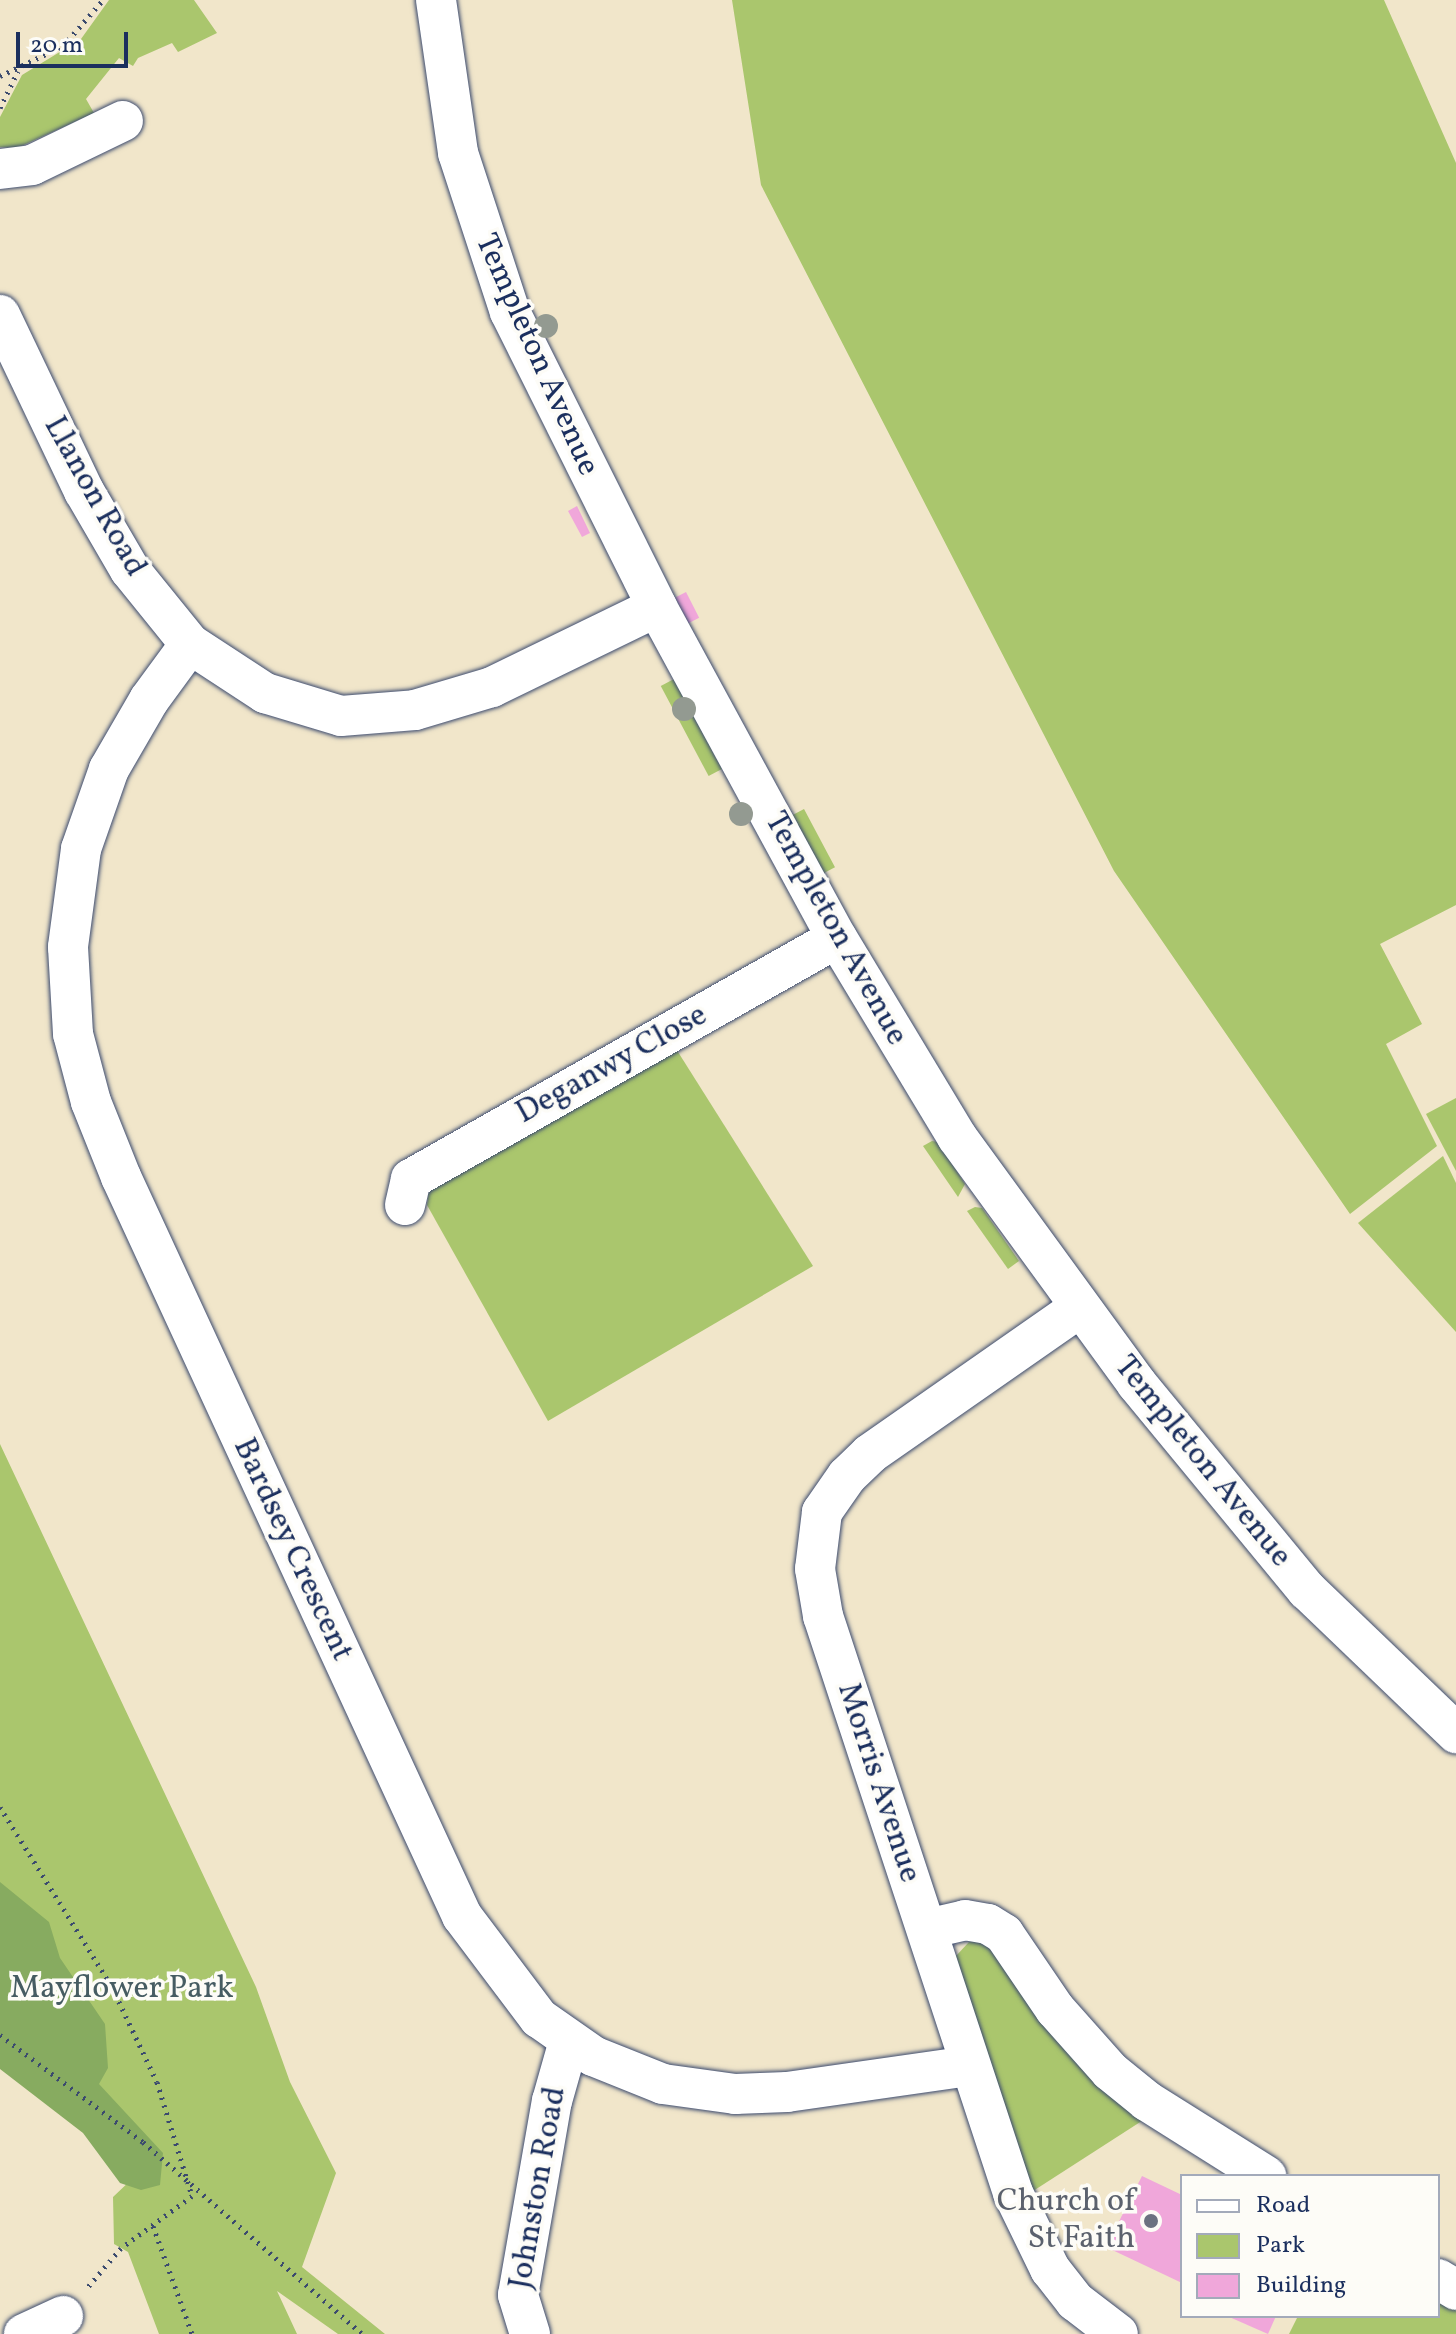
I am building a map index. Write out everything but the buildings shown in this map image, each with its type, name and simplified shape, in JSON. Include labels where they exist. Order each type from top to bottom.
[{"type":"street","name":"Templeton Avenue","points":[[436,0],[458,153],[480,233],[546,394],[657,607],[837,938],[929,1095],[1079,1308],[1307,1590],[1456,1733]]},
{"type":"street","points":[[0,169],[32,165],[123,121]]},
{"type":"street","name":"Llanon Road","points":[[0,315],[106,532],[190,644],[229,674],[297,707],[341,716],[377,716],[451,702],[492,687],[657,607]]},
{"type":"street","name":"Bardsey Crescent","points":[[190,644],[149,700],[109,769],[81,849],[68,947],[73,1034],[139,1216],[444,1883],[483,1949],[539,2018],[569,2041],[617,2068],[663,2084],[735,2094],[910,2078],[969,2066]]},
{"type":"street","name":"Deganwy Close","points":[[405,1205],[411,1179],[837,938]]},
{"type":"street","name":"Morris Avenue","points":[[1079,1308],[870,1454],[832,1495],[816,1536],[823,1616],[1013,2193],[1050,2269],[1075,2301],[1118,2334]]},
{"type":"street","points":[[927,1929],[965,1920],[988,1924],[1004,1934],[1055,2009],[1110,2071],[1147,2101],[1263,2174]]},
{"type":"street","name":"Johnston Road","points":[[530,2334],[518,2295],[552,2101],[569,2041]]},
{"type":"street","points":[[24,2334],[63,2316]]},
{"type":"path","points":[[0,76],[63,46],[103,0]]},
{"type":"path","points":[[0,108],[18,70]]},
{"type":"path","points":[[0,1807],[112,1987],[157,2082],[187,2181],[190,2202],[121,2248],[63,2316]]},
{"type":"path","points":[[0,2035],[187,2181],[362,2334]]},
{"type":"path","points":[[153,2226],[192,2334]]},
{"type":"green space","points":[[109,0],[194,0],[217,33],[178,52],[172,43],[138,58],[133,66],[119,58],[86,99],[94,113],[17,148],[0,147],[0,117],[22,75],[81,39]]},
{"type":"green space","points":[[732,0],[1384,0],[1456,163],[1456,905],[1380,944],[1422,1024],[1386,1044],[1437,1146],[1350,1214],[1114,871],[761,185]]},
{"type":"green space","points":[[674,679],[722,769],[709,776],[661,686]]},
{"type":"green space","points":[[804,809],[835,867],[823,874],[792,816]]},
{"type":"green space","points":[[673,1044],[813,1266],[548,1421],[427,1205],[429,1188]]},
{"type":"green space","points":[[1456,1098],[1456,1171],[1426,1114]]},
{"type":"green space","points":[[932,1141],[938,1142],[965,1184],[958,1197],[923,1146]]},
{"type":"green space","points":[[1443,1156],[1456,1183],[1456,1332],[1358,1223]]},
{"type":"green space","points":[[982,1208],[1019,1261],[1008,1269],[967,1211]]},
{"type":"green space","name":"Mayflower Park","points":[[0,1444],[256,1987],[290,2082],[336,2173],[302,2267],[385,2334],[338,2334],[277,2291],[297,2334],[159,2334],[128,2252],[114,2244],[113,2197],[132,2179],[0,2052]]},
{"type":"green space","points":[[0,1882],[49,1922],[60,1958],[105,2024],[108,2068],[99,2084],[163,2153],[160,2185],[141,2190],[120,2183],[83,2133],[0,2069]]},
{"type":"green space","points":[[981,1938],[1148,2117],[1030,2193],[955,1957],[969,1942]]},
{"type":"green space","points":[[1440,2293],[1456,2302],[1456,2334],[1289,2334],[1297,2318],[1440,2318]]},
{"type":"place","name":"Church of St Faith","points":[[1151,2221]]}]
